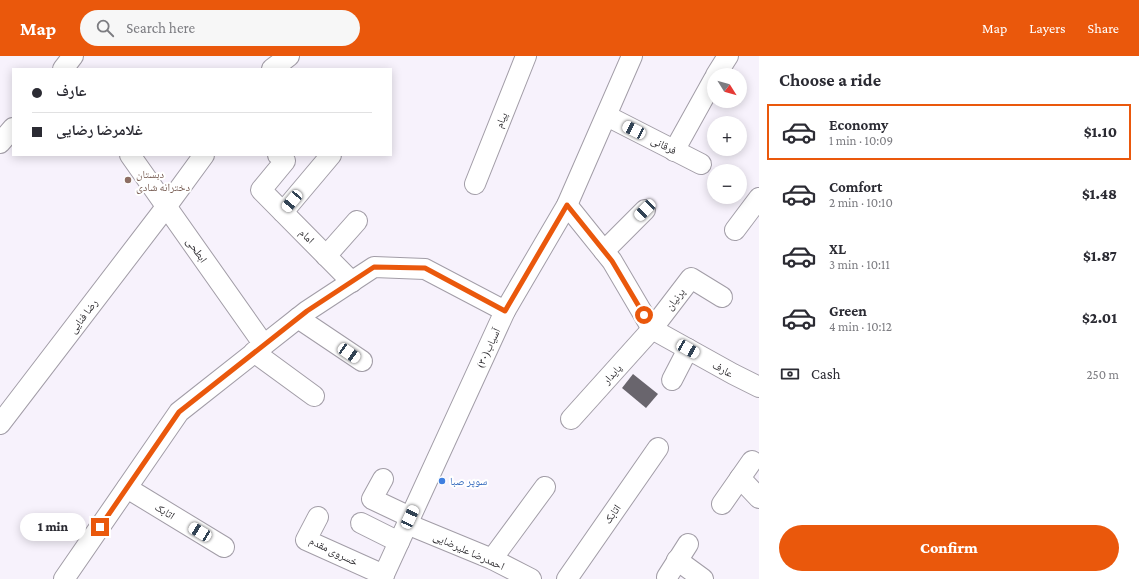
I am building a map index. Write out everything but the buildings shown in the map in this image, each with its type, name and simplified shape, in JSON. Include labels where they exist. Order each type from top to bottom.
[{"type":"street","points":[[273,68],[289,56]]},
{"type":"street","name":"پیام","points":[[475,184],[526,56]]},
{"type":"street","name":"آسیاب(۳۰)","points":[[383,577],[505,311],[567,205],[632,56]]},
{"type":"street","points":[[720,68],[728,56]]},
{"type":"street","points":[[674,151],[707,92]]},
{"type":"street","name":"فرقانی","points":[[607,116],[701,164]]},
{"type":"street","points":[[0,143],[12,129]]},
{"type":"street","name":"ابطحی","points":[[131,156],[259,348],[314,396]]},
{"type":"street","name":"رضا فنایی","points":[[0,424],[203,156]]},
{"type":"street","name":"امام","points":[[279,156],[285,161],[261,190],[352,282]]},
{"type":"street","points":[[283,212],[330,156]]},
{"type":"street","points":[[735,230],[759,198]]},
{"type":"street","points":[[567,205],[612,261],[652,329]]},
{"type":"street","points":[[604,251],[645,210]]},
{"type":"street","points":[[326,256],[357,221]]},
{"type":"street","points":[[64,579],[179,412],[307,311],[374,267],[425,268],[505,311]]},
{"type":"street","name":"پرنیان","points":[[652,329],[691,278],[722,297]]},
{"type":"street","points":[[298,318],[362,361]]},
{"type":"street","name":"عارف","points":[[652,329],[759,387]]},
{"type":"street","name":"پایدار","points":[[571,419],[652,329]]},
{"type":"street","points":[[672,380],[688,349]]},
{"type":"street","name":"اتابک","points":[[567,579],[658,448]]},
{"type":"street","points":[[722,504],[752,461]]},
{"type":"street","points":[[740,478],[759,498]]},
{"type":"street","name":"احمدرضا علیرضایی","points":[[383,479],[372,500],[409,521],[492,559],[531,579]]},
{"type":"street","points":[[492,559],[545,487]]},
{"type":"street","name":"اتابک","points":[[127,488],[224,547]]},
{"type":"street","name":"خسروی مقدم","points":[[318,517],[306,540],[383,577]]},
{"type":"street","points":[[362,523],[399,542]]},
{"type":"street","points":[[666,577],[683,552],[703,579]]},
{"type":"place","name":"دبستان دخترانه شادی","points":[[128,180]]},
{"type":"place","name":"سوپر صبا","points":[[442,481]]},
{"type":"route","points":[[100,527],[179,412],[307,311],[374,267],[425,268],[505,311],[567,205],[612,261],[644,315]]}]
